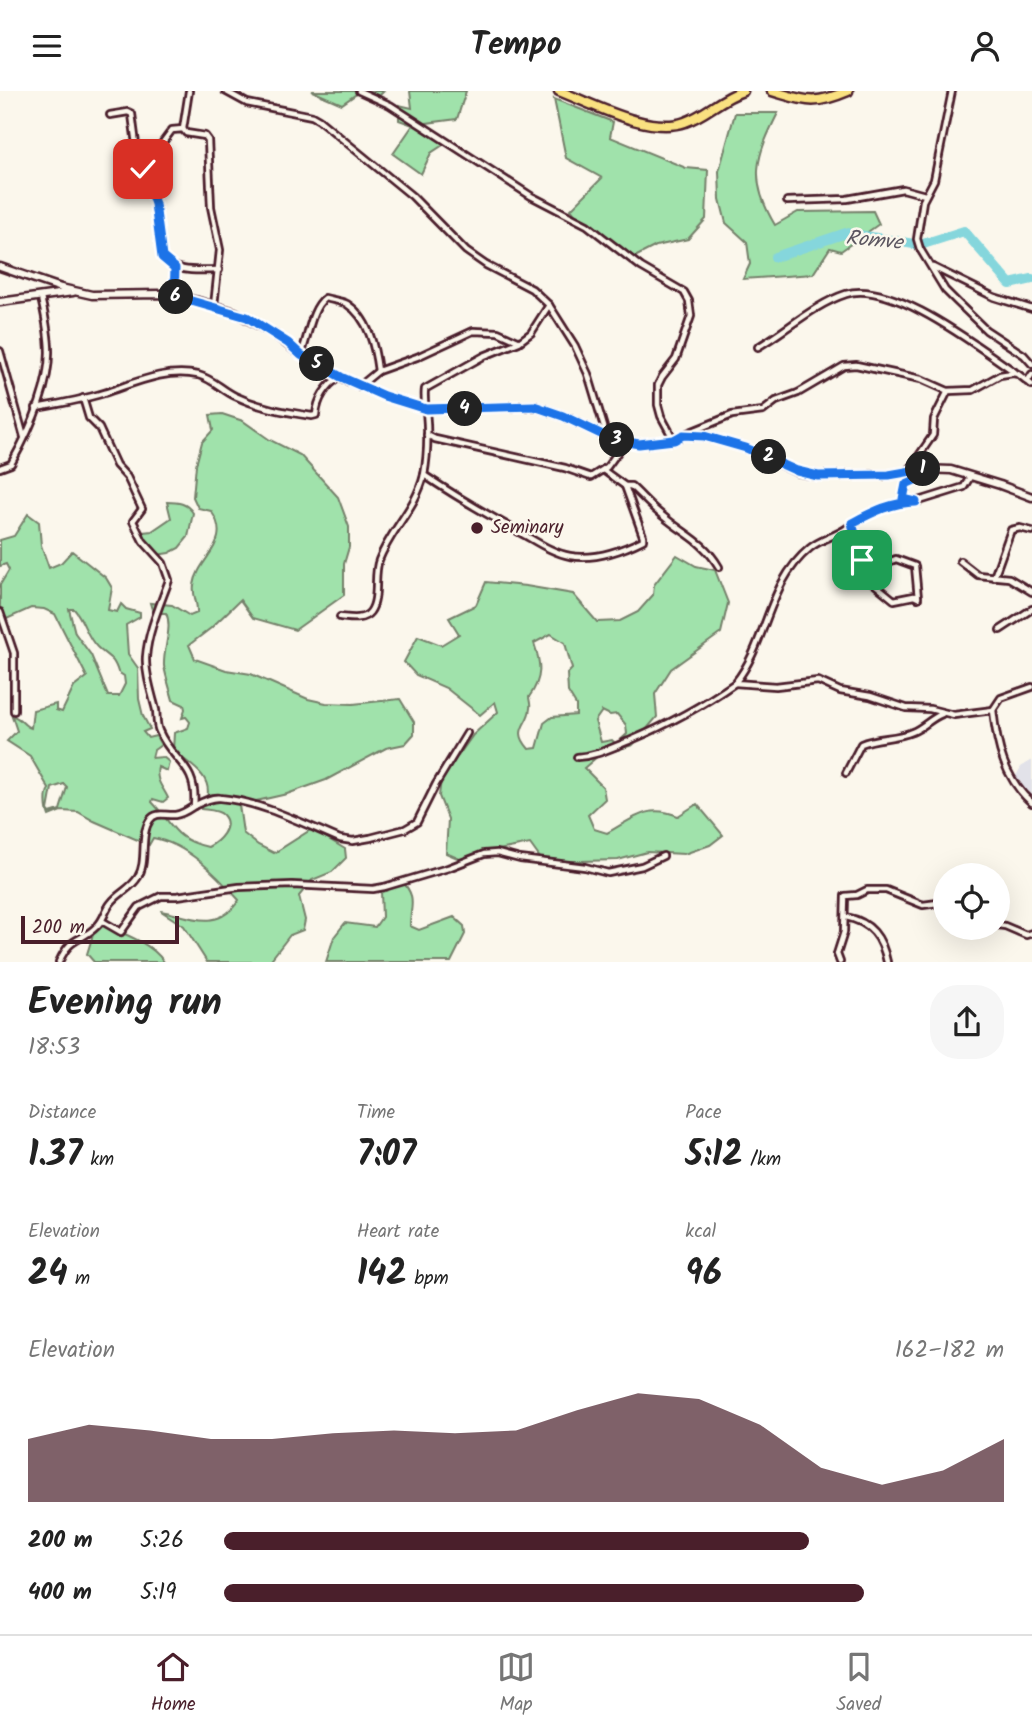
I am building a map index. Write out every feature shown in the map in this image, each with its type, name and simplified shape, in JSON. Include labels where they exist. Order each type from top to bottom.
[{"type":"highway","points":[[559,91],[631,119],[657,125],[683,123],[707,112],[727,96],[743,91]]},
{"type":"highway","points":[[772,91],[799,101],[817,101],[848,91]]},
{"type":"main road","points":[[0,267],[61,288],[92,295],[174,296],[214,306],[247,317],[288,343],[301,355],[341,377],[384,396],[426,409],[534,406],[622,441],[639,444],[674,440],[683,435],[704,436],[765,455],[797,471],[818,476],[889,475],[923,469],[951,470],[1032,497]]},
{"type":"main road","points":[[0,302],[79,291]]},
{"type":"street","points":[[183,129],[189,91]]},
{"type":"street","points":[[226,91],[247,103],[312,116],[412,196],[466,251],[486,265],[532,289],[549,305],[575,346],[588,374],[607,437]]},
{"type":"street","points":[[359,91],[390,105],[531,196],[587,225],[641,267],[684,292],[689,301],[691,316],[676,359],[658,385],[661,416],[674,440]]},
{"type":"street","points":[[952,91],[934,180],[925,195],[918,239],[922,253],[957,302],[986,330],[1024,355],[1032,364]]},
{"type":"street","points":[[110,115],[128,112],[132,114],[136,145],[155,204],[162,257],[175,268],[182,270],[219,270]]},
{"type":"street","points":[[143,169],[172,130],[183,129]]},
{"type":"street","points":[[183,129],[186,133],[205,136],[208,140],[211,207],[220,250],[214,306]]},
{"type":"street","points":[[788,201],[847,199],[903,189],[925,195]]},
{"type":"street","points":[[933,267],[994,297],[1032,309]]},
{"type":"street","points":[[174,296],[175,268]]},
{"type":"street","points":[[758,347],[826,303],[848,293],[865,293],[886,296],[922,312],[1030,383],[1032,375]]},
{"type":"street","points":[[0,468],[11,464],[42,390],[49,355],[48,329],[41,298]]},
{"type":"street","points":[[301,355],[309,336],[313,314],[325,298],[347,303],[357,314],[368,330],[378,371]]},
{"type":"street","points":[[340,617],[364,618],[373,607],[377,564],[386,543],[413,506],[424,475],[427,435],[423,400],[425,389],[484,356],[519,342],[531,333],[549,305]]},
{"type":"street","points":[[361,385],[378,371],[418,357],[473,331],[498,332],[519,342]]},
{"type":"street","points":[[0,351],[24,438]]},
{"type":"street","points":[[683,435],[732,415],[763,411],[776,401],[798,393],[844,366],[856,365],[921,379],[948,391],[973,390],[1000,375],[1018,374]]},
{"type":"street","points":[[36,408],[83,398],[154,375],[197,375],[257,405],[276,411],[312,416],[316,415],[324,391],[332,381],[341,377]]},
{"type":"street","points":[[909,470],[933,435],[934,419],[948,391]]},
{"type":"street","points":[[83,398],[89,418],[99,428],[116,465],[127,477],[137,496],[142,509],[133,520],[136,529],[163,563],[169,580],[158,606],[146,658],[147,673],[158,717],[157,729],[187,767],[196,792],[194,806]]},
{"type":"street","points":[[427,435],[565,468],[591,477],[603,470],[624,445],[622,441]]},
{"type":"street","points":[[916,502],[903,499],[904,490],[906,484],[915,480],[923,469]]},
{"type":"street","points":[[424,475],[551,550],[569,556],[592,557],[643,540],[625,486],[603,470]]},
{"type":"street","points":[[577,757],[594,756],[660,728],[705,705],[735,683],[753,654],[776,591],[808,549],[883,508],[903,502],[916,502],[964,487],[970,477]]},
{"type":"street","points":[[625,486],[631,486],[663,516],[709,550],[719,567]]},
{"type":"street","points":[[852,523],[862,560],[861,573]]},
{"type":"street","points":[[995,577],[1011,530],[1020,528],[1032,531]]},
{"type":"street","points":[[896,559],[913,565],[916,569],[918,598],[914,596],[894,600],[861,573],[896,559]]},
{"type":"street","points":[[960,561],[978,575],[1009,578],[1032,592]]},
{"type":"street","points":[[1000,630],[1032,609]]},
{"type":"street","points":[[0,612],[14,653],[14,711]]},
{"type":"street","points":[[735,683],[776,687],[818,681],[840,691],[870,696],[906,708],[954,715],[993,710]]},
{"type":"street","points":[[1032,687],[1001,698],[993,710],[1001,759],[1014,784],[1032,803]]},
{"type":"street","points":[[846,773],[861,744],[873,739],[914,732],[944,713]]},
{"type":"street","points":[[59,962],[66,947],[94,929],[102,921],[111,901],[132,886],[141,874],[147,828],[156,814],[175,815],[220,798],[266,809],[340,839],[353,841],[405,829],[417,822],[467,733]]},
{"type":"street","points":[[102,921],[121,932],[139,907],[161,896],[177,897],[188,893],[202,894],[239,887],[292,885],[373,889],[448,868],[484,854],[497,853],[608,873],[642,866],[663,856]]},
{"type":"street","points":[[840,962],[837,954],[844,932],[845,896],[857,895],[867,890],[886,890],[923,905],[933,904]]},
{"type":"street","points":[[846,917],[866,923],[877,934],[887,962]]},
{"type":"street","points":[[1010,928],[1026,935],[1032,933]]},
{"type":"shaded area","points":[[1032,760],[1032,799],[1016,776],[1021,767]]},
{"type":"green space","points":[[312,91],[384,91],[375,100],[358,93],[342,104]]},
{"type":"green space","points":[[410,91],[466,91],[457,119],[427,123],[424,131],[446,143],[431,153],[421,174],[393,154],[413,125],[399,120],[399,105],[412,108]]},
{"type":"green space","points":[[554,99],[613,122],[610,137],[686,168],[708,170],[706,219],[688,239],[656,246],[629,260],[579,220],[571,209],[602,178],[566,158]]},
{"type":"green space","points":[[735,113],[778,113],[764,143],[758,169],[761,195],[775,225],[798,212],[873,211],[879,224],[841,251],[830,248],[813,274],[743,279],[750,264],[747,242],[726,223],[720,199],[719,171]]},
{"type":"green space","points":[[222,414],[243,421],[270,440],[300,455],[338,497],[349,527],[349,547],[344,564],[344,595],[295,630],[253,618],[240,600],[189,645],[195,659],[226,670],[251,674],[308,699],[326,703],[353,704],[400,699],[414,722],[414,734],[405,744],[386,748],[326,780],[287,794],[239,805],[243,833],[274,853],[312,829],[345,849],[346,858],[332,872],[312,880],[299,896],[305,920],[303,930],[290,935],[269,962],[207,962],[184,926],[161,911],[194,919],[214,919],[231,910],[239,900],[230,890],[200,861],[166,841],[153,838],[149,845],[78,812],[61,811],[49,816],[46,802],[49,789],[30,756],[7,741],[17,731],[12,716],[31,728],[33,710],[56,704],[56,710],[62,712],[74,687],[87,677],[55,614],[44,609],[31,608],[0,622],[0,585],[9,570],[6,564],[0,566],[0,540],[14,536],[28,514],[39,522],[41,545],[49,568],[61,563],[72,551],[106,578],[112,588],[108,610],[117,612],[121,604],[126,609],[140,613],[140,617],[126,625],[128,654],[138,668],[139,699],[150,729],[143,732],[148,738],[156,736],[161,745],[154,750],[152,758],[163,757],[169,762],[167,771],[158,767],[157,772],[168,798],[163,802],[153,799],[152,802],[175,830],[196,844],[208,847],[223,834],[227,824],[223,815],[201,809],[201,800],[207,798],[208,790],[203,776],[173,750],[174,733],[188,728],[190,722],[186,717],[182,718],[184,705],[173,700],[164,666],[168,631],[166,613],[153,613],[150,603],[172,605],[190,616],[197,613],[194,585],[219,532],[211,511],[198,508],[193,497],[196,465],[202,442],[213,430],[210,415]],"holes":[[[69,609],[74,609],[93,643],[112,660],[118,672],[124,676],[125,684],[119,696],[108,696],[91,655],[75,633]],[[64,784],[67,787],[60,810],[50,813],[48,810],[52,788]]]},
{"type":"green space","points":[[167,502],[182,504],[193,513],[188,537],[179,548],[157,555],[141,545],[139,538],[143,532],[152,531],[171,518]]},
{"type":"green space","points":[[677,555],[696,566],[715,570],[728,603],[721,633],[671,669],[655,694],[657,717],[633,745],[598,756],[584,768],[603,787],[605,799],[588,815],[594,829],[607,833],[641,814],[657,811],[678,816],[697,804],[723,835],[710,845],[684,854],[647,852],[618,860],[543,862],[530,844],[482,853],[462,860],[446,853],[448,819],[439,796],[442,771],[458,756],[473,735],[498,712],[495,702],[480,715],[446,688],[416,675],[404,662],[418,636],[441,645],[459,634],[449,618],[476,605],[486,582],[573,594],[597,622],[620,621],[638,612],[653,595],[654,585]],"holes":[[[551,634],[565,643],[572,669],[567,674],[568,692],[576,705],[576,715],[552,717],[544,723],[537,748],[529,749],[521,737],[521,732],[529,714],[529,697],[539,677],[534,643]],[[602,711],[610,715],[617,714],[626,725],[627,734],[616,744],[612,740],[601,742],[595,721]]]},
{"type":"green space","points":[[401,880],[410,892],[412,902],[410,926],[419,930],[454,917],[464,926],[465,934],[451,962],[326,962],[334,937],[345,923],[375,927],[382,917],[381,892],[392,882]]},
{"type":"green space","points":[[97,922],[143,943],[164,962],[94,962],[87,954]]},
{"type":"waterway","name":"Romve","points":[[775,257],[846,233],[920,245],[964,231],[1010,284],[1032,279]]},
{"type":"place","name":"Seminary","points":[[477,528]]},
{"type":"route","points":[[143,169],[155,204],[159,248],[166,262],[175,268],[174,296],[247,317],[288,343],[301,355],[384,396],[426,409],[534,406],[563,416],[607,437],[639,444],[674,440],[683,435],[704,436],[746,448],[797,471],[818,476],[889,475],[923,469],[915,480],[906,484],[904,490],[903,499],[916,502],[903,502],[883,508],[852,523],[862,560]]}]
